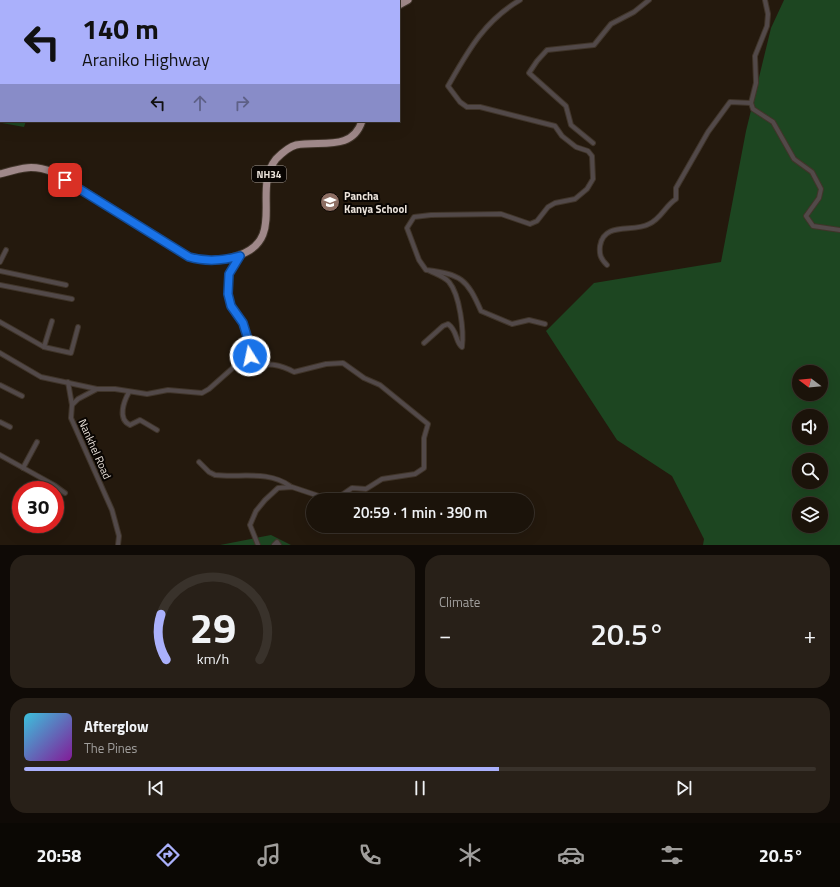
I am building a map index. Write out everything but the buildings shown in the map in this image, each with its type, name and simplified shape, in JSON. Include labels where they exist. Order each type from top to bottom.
[{"type":"highway","name":"NH34","points":[[0,174],[30,166],[41,167],[53,172],[189,257],[200,260],[218,260],[240,256],[253,249],[263,236],[266,227],[267,181],[276,159],[286,150],[296,145],[332,143],[349,139],[357,132],[362,122]]},
{"type":"street","points":[[424,343],[443,326],[448,324],[453,328],[459,344],[462,347],[463,338],[455,293],[449,281],[426,270],[419,260],[407,228],[414,217],[431,215],[501,214],[530,224],[537,221],[548,207],[555,203],[575,199],[587,189],[593,178],[592,156],[588,151],[576,147],[562,136],[555,126],[480,107],[467,107],[460,102],[448,86],[467,53],[487,25],[506,8],[520,0]]},
{"type":"street","points":[[593,143],[571,125],[566,106],[529,74],[537,61],[547,50],[594,45],[611,24],[634,12],[648,0]]},
{"type":"street","points":[[765,0],[768,14],[767,26],[755,56],[756,83],[751,103],[753,108],[773,122],[794,159],[812,172],[821,189],[819,198],[806,216],[813,226],[840,230]]},
{"type":"street","points":[[607,265],[602,261],[599,254],[601,239],[608,232],[624,228],[648,226],[657,220],[664,209],[676,199],[676,188],[708,132],[730,102],[751,103]]},
{"type":"street","points":[[0,262],[6,250]]},
{"type":"street","points":[[240,256],[229,274],[228,294],[231,306],[243,323],[250,346],[251,365]]},
{"type":"street","points":[[426,270],[444,272],[465,281],[482,311],[495,318],[512,324],[529,320],[545,324]]},
{"type":"street","points":[[0,271],[66,285]]},
{"type":"street","points":[[0,285],[72,298]]},
{"type":"street","points":[[44,347],[52,321]]},
{"type":"street","points":[[0,322],[44,347],[71,353],[78,327]]},
{"type":"street","points":[[0,354],[41,377],[98,389],[147,394],[168,390],[202,393],[209,389],[235,366],[270,364],[285,367],[294,372],[326,364],[343,362],[364,378],[380,384],[428,424],[424,438],[424,468],[415,474],[382,479],[366,489],[352,488],[339,497],[328,499],[292,487],[285,486],[274,491],[256,511],[250,525],[258,545]]},
{"type":"street","name":"Nankhel Road","points":[[68,382],[72,405],[71,418],[112,510],[119,536],[118,545]]},
{"type":"street","points":[[0,385],[22,396]]},
{"type":"street","points":[[72,405],[78,399],[98,389]]},
{"type":"street","points":[[129,392],[123,409],[123,418],[127,424],[130,425],[140,420],[157,430]]},
{"type":"street","points":[[0,422],[10,427]]},
{"type":"street","points":[[23,468],[37,442]]},
{"type":"street","points":[[0,455],[54,484],[65,493]]},
{"type":"street","points":[[199,462],[209,472],[215,475],[272,478],[282,480],[292,487]]},
{"type":"street","points":[[274,545],[277,542],[279,545]]},
{"type":"green space","points":[[784,0],[840,0],[840,545],[703,545],[704,539],[672,476],[617,440],[546,331],[594,283],[721,262],[746,131],[771,28]]},
{"type":"green space","points":[[2,122],[26,122],[24,127]]},
{"type":"green space","points":[[271,535],[291,545],[220,545]]},
{"type":"place","name":"Pancha Kanya School","points":[[330,202]]},
{"type":"route","points":[[65,180],[189,257],[200,260],[218,260],[240,256],[229,274],[228,294],[231,306],[243,323],[250,346],[250,356]]}]
